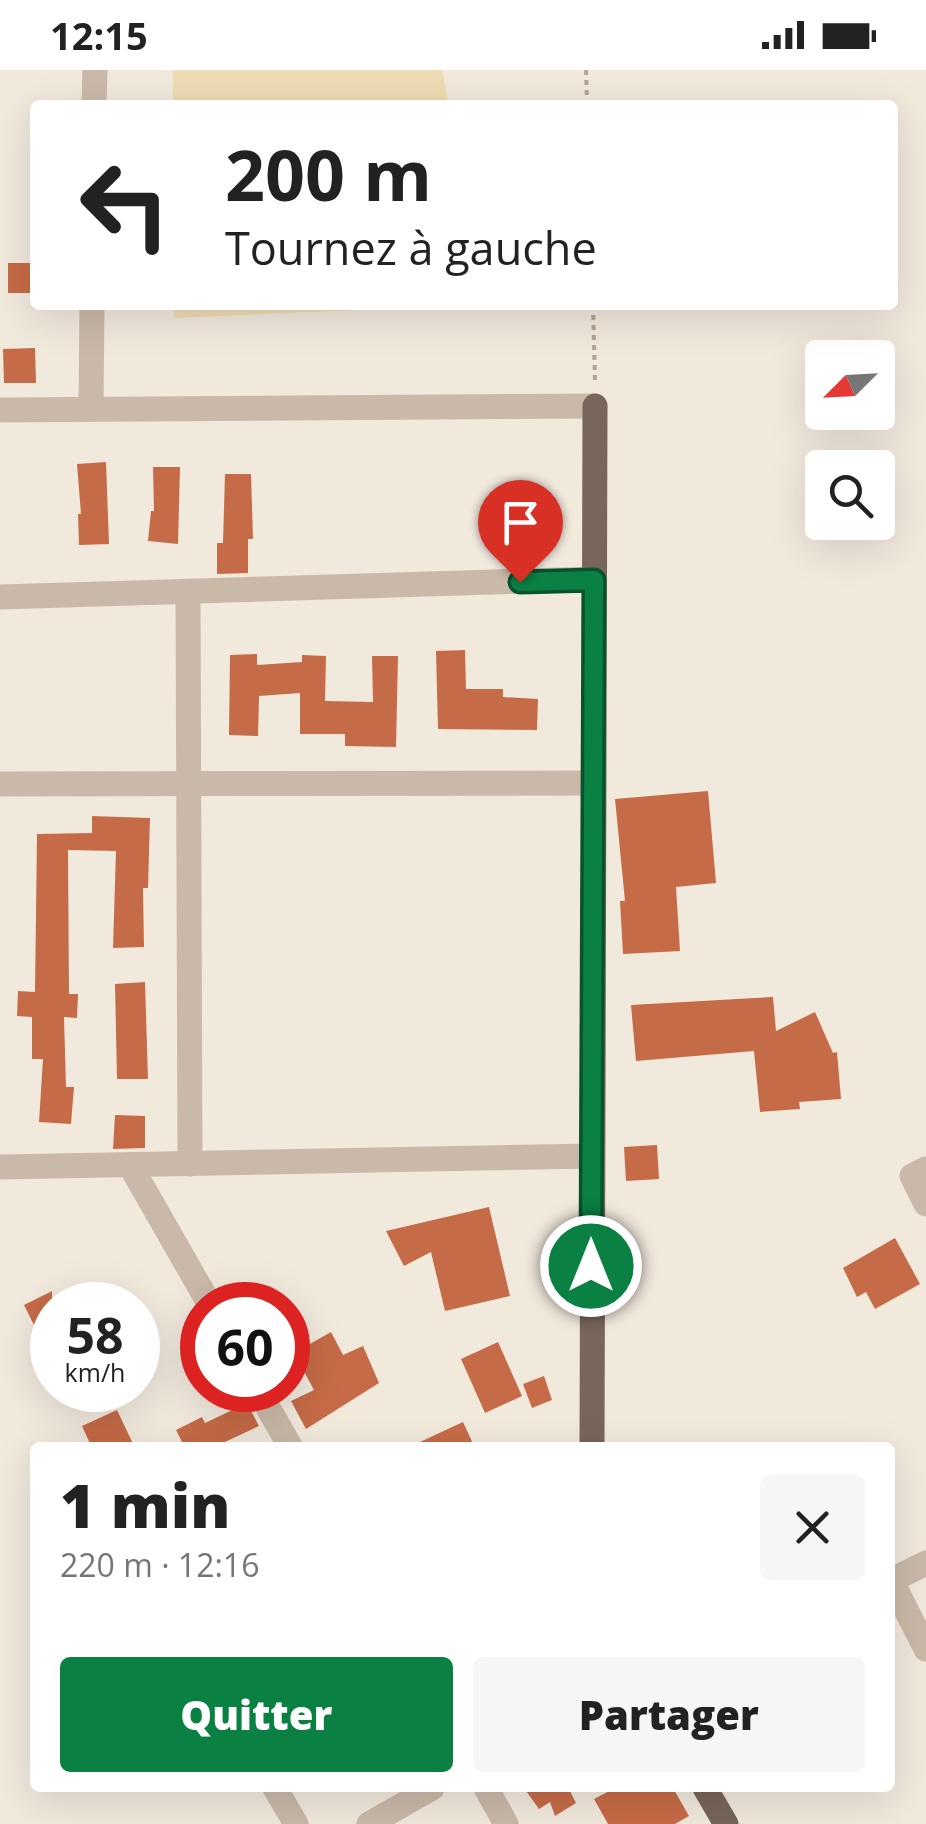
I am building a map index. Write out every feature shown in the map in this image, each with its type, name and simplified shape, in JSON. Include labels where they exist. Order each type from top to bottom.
[{"type":"main road","points":[[592,1442],[595,406]]},
{"type":"main road","points":[[707,1792],[726,1824]]},
{"type":"street","points":[[94,100],[95,70]]},
{"type":"street","points":[[91,408],[92,310]]},
{"type":"street","points":[[0,410],[595,406]]},
{"type":"street","points":[[0,597],[594,580]]},
{"type":"street","points":[[188,592],[190,1164]]},
{"type":"street","points":[[0,784],[593,783]]},
{"type":"street","points":[[0,1167],[590,1156]]},
{"type":"street","points":[[130,1165],[197,1282]]},
{"type":"street","points":[[926,1169],[912,1176],[926,1204]]},
{"type":"street","points":[[271,1412],[288,1442]]},
{"type":"street","points":[[895,1578],[926,1563]]},
{"type":"street","points":[[895,1590],[926,1649]]},
{"type":"street","points":[[277,1792],[296,1824]]},
{"type":"street","points":[[369,1824],[425,1792]]},
{"type":"street","points":[[488,1792],[506,1824]]},
{"type":"path","points":[[586,70],[588,100]]},
{"type":"path","points":[[593,310],[595,406]]},
{"type":"sand","points":[[173,70],[442,70],[448,100],[173,100]]},
{"type":"sand","points":[[174,310],[360,310],[174,318]]},
{"type":"building","points":[[8,263],[30,263],[30,293],[8,293]]},
{"type":"building","points":[[35,348],[36,383],[4,383],[3,349]]},
{"type":"building","points":[[106,462],[109,544],[79,545],[77,464]]},
{"type":"building","points":[[153,467],[180,467],[178,544],[148,541],[154,511]]},
{"type":"building","points":[[225,474],[251,474],[253,539],[248,539],[248,573],[217,574],[217,543],[223,543]]},
{"type":"building","points":[[465,650],[466,689],[503,689],[503,697],[538,699],[537,730],[438,729],[436,651]]},
{"type":"building","points":[[257,654],[257,665],[302,662],[302,655],[326,656],[325,701],[373,702],[372,656],[398,656],[396,747],[345,746],[345,734],[300,734],[300,693],[259,696],[258,736],[229,735],[230,655]]},
{"type":"building","points":[[708,791],[716,883],[676,887],[680,951],[623,954],[620,901],[625,901],[615,799]]},
{"type":"building","points":[[92,816],[150,818],[148,888],[143,888],[144,947],[113,948],[116,851],[68,850],[69,994],[78,994],[77,1018],[64,1017],[66,1087],[74,1087],[71,1124],[39,1122],[43,1059],[32,1059],[32,1017],[17,1016],[18,991],[35,992],[37,834],[92,833]]},
{"type":"building","points":[[145,982],[148,1079],[117,1079],[115,984]]},
{"type":"building","points":[[773,997],[776,1031],[815,1012],[833,1053],[837,1052],[841,1099],[799,1102],[800,1109],[760,1112],[754,1051],[636,1061],[631,1005]]},
{"type":"building","points":[[115,1115],[145,1116],[145,1148],[113,1149]]},
{"type":"building","points":[[657,1145],[659,1179],[626,1181],[624,1147]]},
{"type":"building","points":[[489,1207],[510,1296],[445,1311],[431,1252],[404,1266],[386,1231]]},
{"type":"building","points":[[895,1238],[920,1284],[875,1309],[866,1292],[857,1297],[843,1268]]},
{"type":"building","points":[[331,1332],[343,1355],[363,1346],[379,1383],[306,1429],[297,1412],[310,1412],[310,1392],[314,1390],[310,1383],[310,1344]]},
{"type":"building","points":[[498,1342],[522,1396],[485,1413],[461,1359]]},
{"type":"building","points":[[544,1376],[552,1400],[532,1408],[523,1384]]},
{"type":"building","points":[[118,1412],[132,1442],[89,1442],[82,1426]]},
{"type":"building","points":[[228,1412],[252,1412],[259,1426],[225,1442],[182,1442],[176,1430],[202,1417],[205,1423]]},
{"type":"building","points":[[463,1422],[472,1442],[420,1442]]},
{"type":"building","points":[[527,1792],[570,1792],[576,1803],[555,1816],[550,1802],[539,1809]]},
{"type":"building","points":[[607,1792],[675,1792],[689,1816],[675,1824],[608,1824],[594,1799]]},
{"type":"route","points":[[520,582],[594,580],[591,1266]]}]
